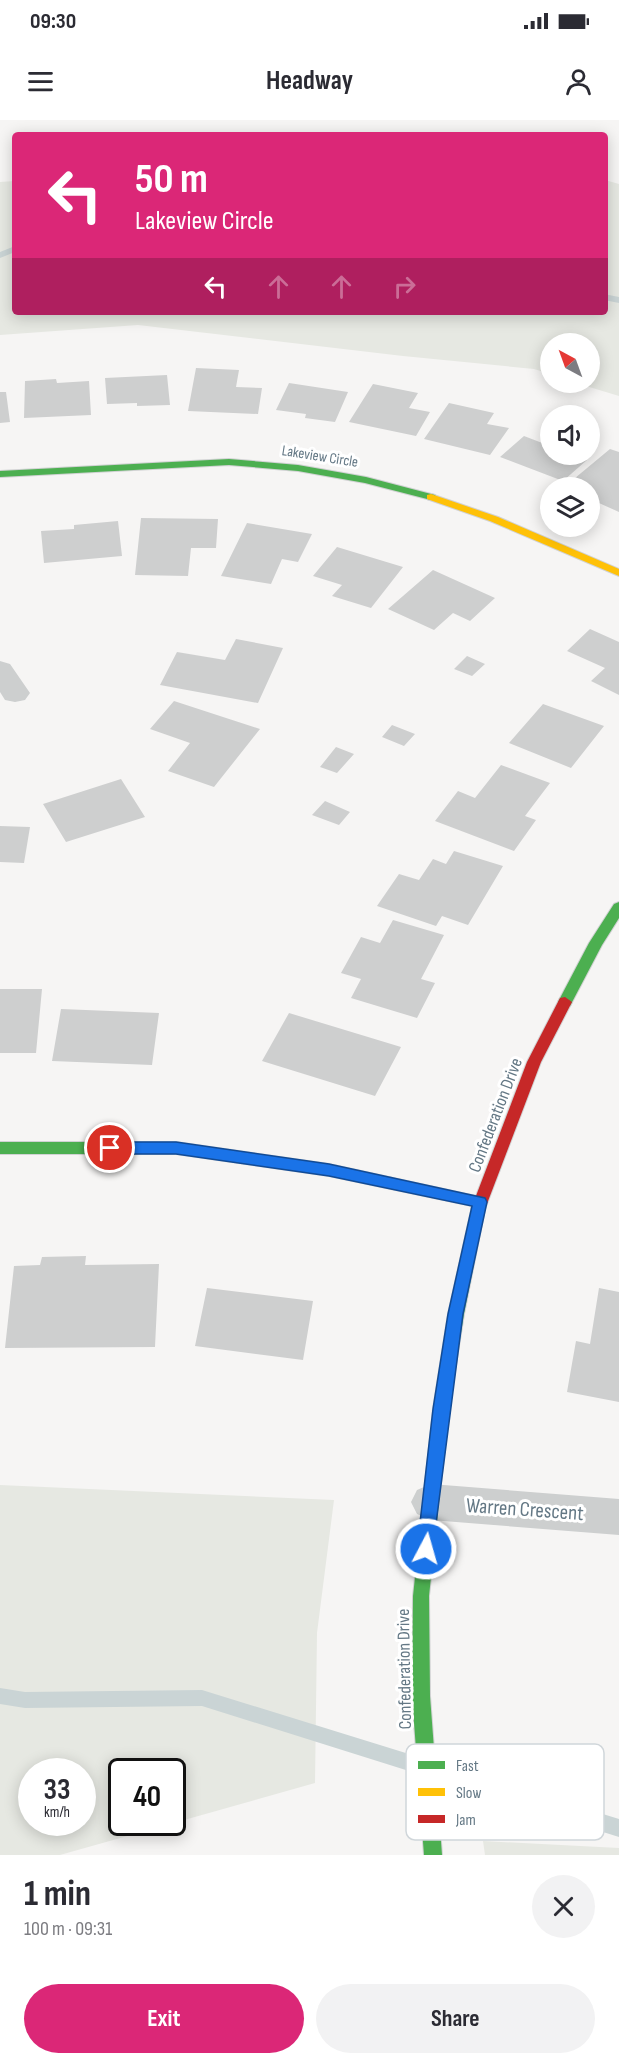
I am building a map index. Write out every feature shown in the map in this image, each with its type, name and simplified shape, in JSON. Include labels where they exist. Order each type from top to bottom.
[{"type":"street","name":"Lakeview Circle","points":[[0,474],[229,462],[298,468],[366,480],[431,497],[494,519],[619,573]]},
{"type":"street","name":"Confederation Drive","points":[[426,1744],[419,1645],[421,1596],[456,1314],[480,1202],[534,1062],[596,943],[619,907]]},
{"type":"street","points":[[0,1148],[176,1148],[329,1170],[480,1202]]},
{"type":"street","name":"Warren Crescent","points":[[431,1502],[619,1517]]},
{"type":"street","name":"Confederation Drive","points":[[432,1840],[433,1855]]},
{"type":"shaded area","points":[[12,181],[12,315],[608,315],[608,181],[619,184],[619,396],[600,390],[600,333],[540,333],[540,371],[138,325],[0,335],[0,182]]},
{"type":"shaded area","points":[[0,1485],[334,1500],[317,1633],[315,1783],[186,1819],[186,1758],[108,1758],[108,1836],[127,1836],[60,1855],[0,1855]]},
{"type":"shaded area","points":[[483,1841],[619,1848],[619,1855],[485,1855]]},
{"type":"building","points":[[196,368],[239,370],[236,387],[262,388],[258,414],[188,411]]},
{"type":"building","points":[[167,375],[170,405],[107,404],[105,378]]},
{"type":"building","points":[[56,379],[57,383],[89,381],[91,415],[24,418],[25,381]]},
{"type":"building","points":[[289,383],[348,392],[335,422],[305,418],[306,414],[276,410]]},
{"type":"building","points":[[373,384],[418,393],[409,408],[430,412],[416,436],[349,422]]},
{"type":"building","points":[[0,392],[6,392],[10,422],[0,423]]},
{"type":"building","points":[[449,403],[494,413],[487,424],[509,428],[490,455],[424,439]]},
{"type":"building","points":[[524,436],[540,442],[540,465],[581,465],[568,477],[552,477],[500,457]]},
{"type":"building","points":[[610,449],[619,452],[619,512],[600,503],[600,477],[576,477],[591,465],[600,465],[600,457]]},
{"type":"building","points":[[141,518],[218,519],[216,548],[191,548],[188,576],[135,575]]},
{"type":"building","points":[[118,521],[122,556],[44,563],[41,531],[74,529],[74,525]]},
{"type":"building","points":[[247,523],[312,534],[298,562],[282,559],[271,584],[221,576]]},
{"type":"building","points":[[337,547],[403,567],[371,608],[332,596],[342,585],[313,576]]},
{"type":"building","points":[[433,570],[495,598],[470,621],[453,613],[434,630],[388,609]]},
{"type":"building","points":[[590,629],[619,642],[619,695],[591,681],[605,668],[567,651]]},
{"type":"building","points":[[236,639],[283,648],[258,703],[160,685],[177,652],[225,660]]},
{"type":"building","points":[[467,656],[485,664],[472,676],[454,669]]},
{"type":"building","points":[[174,701],[260,729],[214,787],[168,771],[190,743],[150,729]]},
{"type":"building","points":[[543,704],[604,726],[571,768],[509,743]]},
{"type":"building","points":[[392,725],[415,734],[404,746],[382,737]]},
{"type":"building","points":[[336,747],[354,754],[337,773],[320,767]]},
{"type":"building","points":[[501,765],[550,783],[525,816],[536,820],[514,851],[435,821],[458,791],[475,798]]},
{"type":"building","points":[[121,779],[145,817],[66,842],[43,804]]},
{"type":"building","points":[[325,801],[350,812],[339,825],[312,815]]},
{"type":"building","points":[[0,826],[30,827],[24,863],[0,862]]},
{"type":"building","points":[[454,851],[503,866],[468,925],[442,916],[436,926],[377,906],[399,874],[419,880],[433,859],[446,864]]},
{"type":"building","points":[[393,920],[444,935],[421,979],[435,983],[417,1018],[351,998],[361,979],[341,973],[361,937],[380,943]]},
{"type":"building","points":[[0,989],[42,989],[36,1053],[0,1053]]},
{"type":"building","points":[[61,1009],[159,1013],[152,1065],[52,1061]]},
{"type":"building","points":[[289,1013],[401,1047],[375,1096],[262,1061]]},
{"type":"building","points":[[86,1256],[85,1265],[159,1264],[155,1347],[5,1348],[14,1266],[40,1265],[42,1257]]},
{"type":"building","points":[[207,1288],[313,1301],[303,1360],[195,1346]]},
{"type":"building","points":[[599,1288],[619,1292],[619,1402],[567,1392],[576,1341],[590,1344]]},
{"type":"waterway","points":[[0,255],[12,250]]},
{"type":"waterway","points":[[608,298],[619,300]]},
{"type":"waterway","points":[[0,1696],[25,1700],[202,1698],[406,1762]]},
{"type":"waterway","points":[[604,1823],[619,1828]]},
{"type":"traffic: fast","points":[[0,474],[229,462],[298,468],[366,480],[431,497]]},
{"type":"traffic: fast","points":[[565,1002],[596,943],[619,907]]},
{"type":"traffic: fast","points":[[0,1148],[176,1148],[329,1170],[480,1202]]},
{"type":"traffic: fast","points":[[425,1744],[421,1696],[421,1596],[441,1409],[456,1314],[478,1209]]},
{"type":"traffic: fast","points":[[432,1840],[433,1855]]},
{"type":"traffic: slow","points":[[431,497],[494,519],[619,573]]},
{"type":"traffic: jam","points":[[478,1209],[534,1062],[565,1002]]},
{"type":"route","points":[[110,1148],[176,1148],[329,1170],[480,1202],[456,1314],[441,1409],[426,1549]]}]
